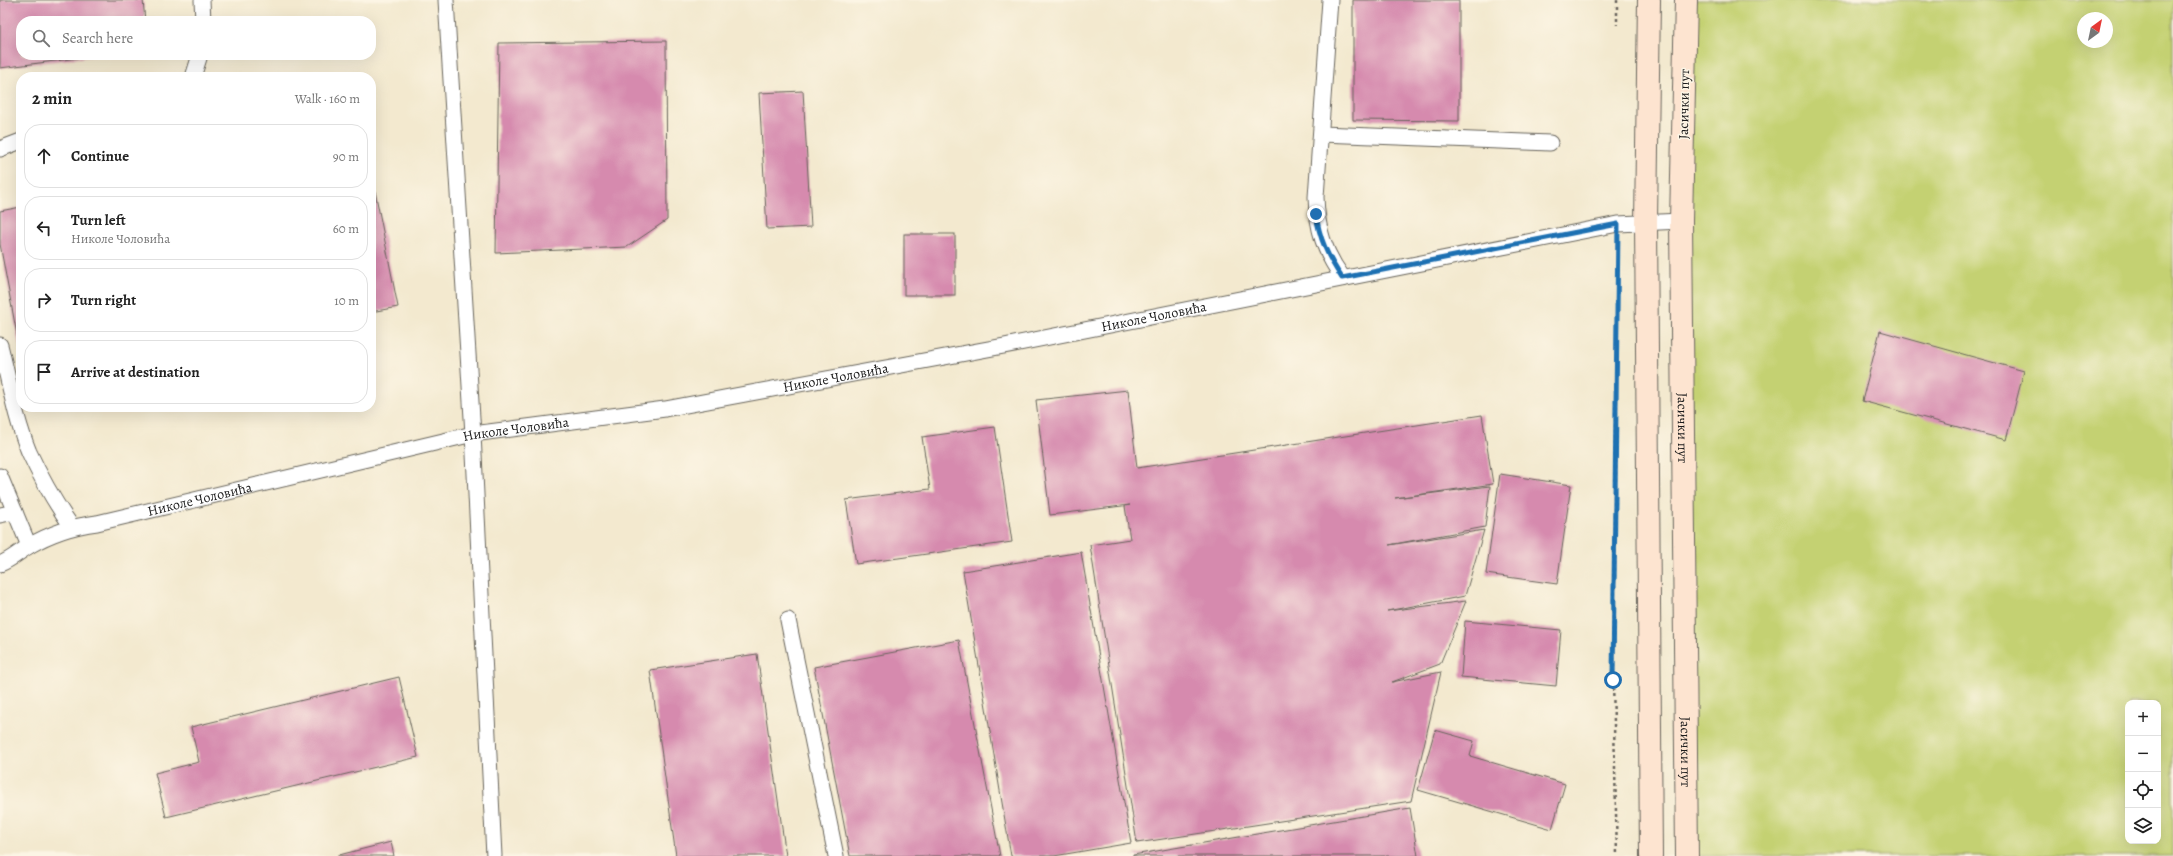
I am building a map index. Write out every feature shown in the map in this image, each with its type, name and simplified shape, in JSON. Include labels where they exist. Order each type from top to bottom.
[{"type":"main road","points":[[1649,0],[1646,222],[1651,856]]},
{"type":"main road","name":"Јасички пут","points":[[1686,0],[1681,221],[1687,856]]},
{"type":"lane","points":[[202,0],[203,16]]},
{"type":"lane","points":[[446,0],[473,434],[494,856]]},
{"type":"lane","points":[[1330,0],[1316,197],[1318,230],[1324,247],[1342,278]]},
{"type":"lane","points":[[195,72],[198,60]]},
{"type":"lane","points":[[1321,134],[1550,143]]},
{"type":"lane","points":[[0,149],[16,143]]},
{"type":"lane","name":"Николе Чоловића","points":[[0,564],[8,561],[29,546],[72,527],[97,523],[473,434],[665,409],[1004,346],[1618,224],[1681,221]]},
{"type":"lane","points":[[0,345],[16,408]]},
{"type":"lane","points":[[17,412],[29,451],[55,503],[72,527]]},
{"type":"lane","points":[[0,476],[29,546]]},
{"type":"lane","points":[[0,514],[15,512]]},
{"type":"lane","points":[[788,620],[836,856]]},
{"type":"path","points":[[1617,0],[1617,31]]},
{"type":"path","points":[[1616,392],[1613,680],[1617,856]]},
{"type":"green space","points":[[1686,0],[2173,0],[2173,856],[1687,856]]},
{"type":"building","points":[[0,0],[143,0],[145,16],[16,16],[16,60],[63,60],[0,68]]},
{"type":"building","points":[[1353,0],[1459,0],[1459,121],[1353,120]]},
{"type":"building","points":[[666,41],[667,220],[627,247],[496,253],[499,43]]},
{"type":"building","points":[[803,91],[811,227],[767,229],[759,93]]},
{"type":"building","points":[[376,196],[398,307],[376,311]]},
{"type":"building","points":[[16,208],[16,330],[0,244],[0,211]]},
{"type":"building","points":[[904,234],[955,234],[955,295],[904,295]]},
{"type":"building","points":[[1880,331],[2024,371],[2006,440],[1862,401]]},
{"type":"building","points":[[1128,390],[1137,468],[1482,415],[1493,484],[1395,498],[1490,486],[1485,527],[1389,545],[1484,530],[1465,596],[1387,611],[1466,601],[1440,664],[1392,682],[1441,672],[1411,801],[1137,843],[1090,545],[1130,539],[1125,506],[1130,505],[1050,515],[1036,400]]},
{"type":"building","points":[[995,427],[1012,542],[856,564],[846,500],[930,489],[922,437]]},
{"type":"building","points":[[1500,474],[1571,485],[1557,584],[1486,574]]},
{"type":"building","points":[[1081,552],[1131,843],[1054,856],[1011,856],[963,571]]},
{"type":"building","points":[[1465,621],[1561,630],[1556,686],[1461,677]]},
{"type":"building","points":[[959,640],[1000,856],[850,856],[814,667]]},
{"type":"building","points":[[757,654],[786,856],[676,856],[650,670]]},
{"type":"building","points":[[399,677],[418,757],[166,817],[155,773],[199,762],[191,727]]},
{"type":"building","points":[[1435,730],[1474,741],[1470,756],[1565,784],[1552,829],[1418,790]]},
{"type":"building","points":[[1410,808],[1418,856],[1133,856],[1133,855]]},
{"type":"building","points":[[391,842],[394,856],[339,856],[339,855]]},
{"type":"route","points":[[1316,214],[1318,230],[1324,247],[1342,278],[1618,224],[1613,680]]}]
